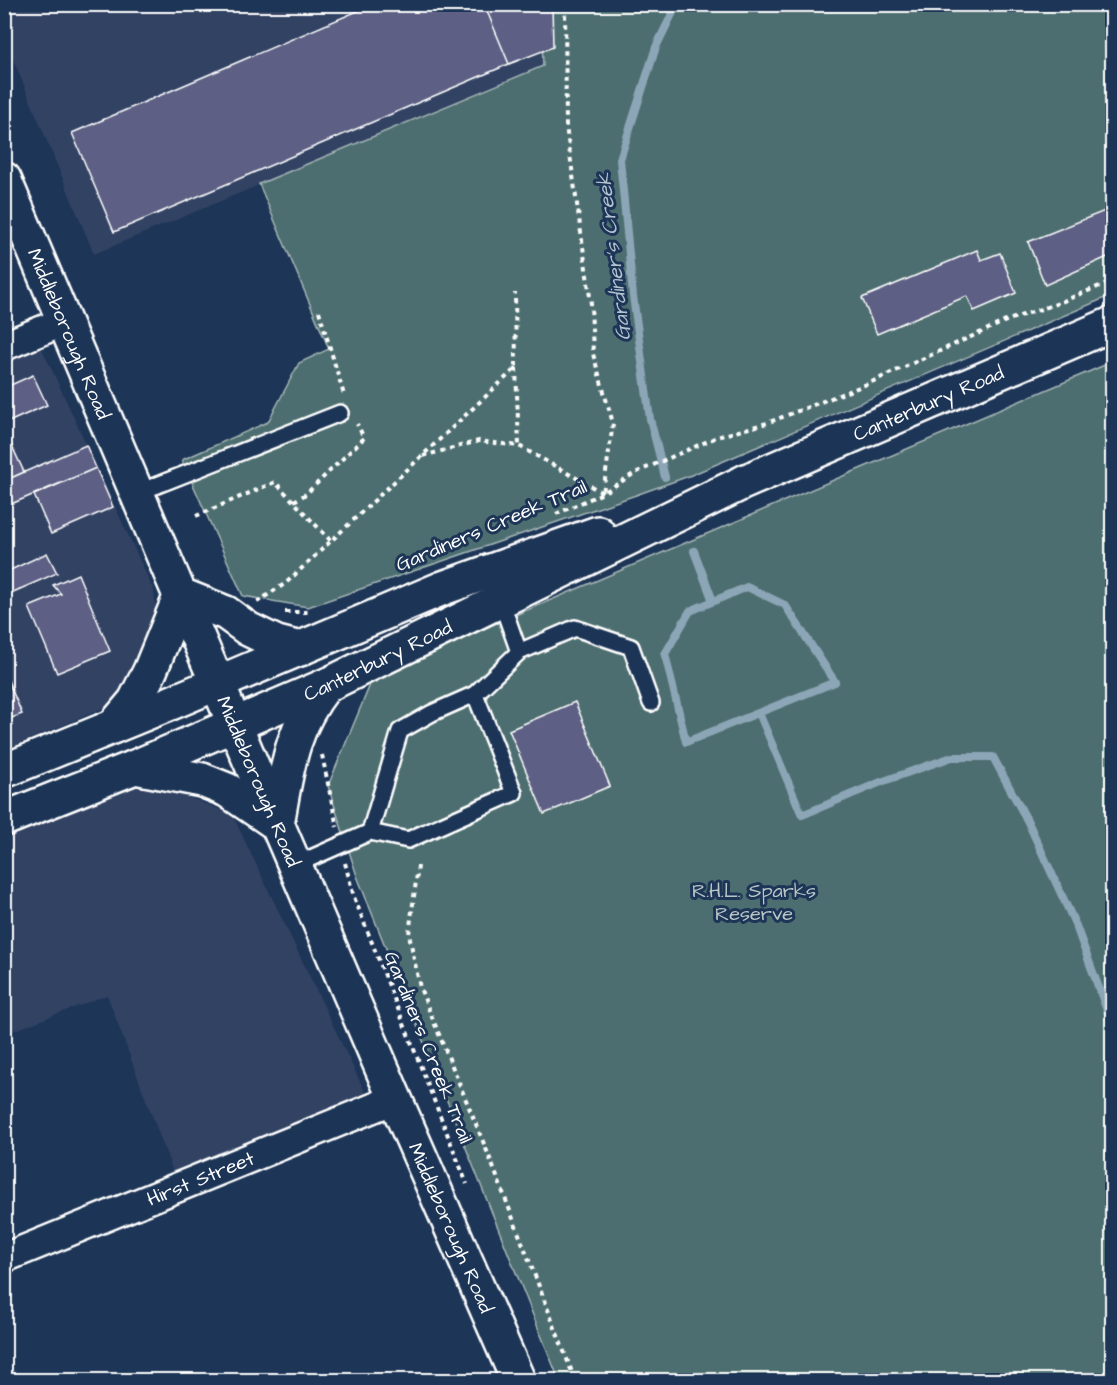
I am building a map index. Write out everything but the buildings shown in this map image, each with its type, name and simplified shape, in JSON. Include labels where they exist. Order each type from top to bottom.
[{"type":"main road","name":"Middleborough Road","points":[[4,178],[277,824],[518,1380]]},
{"type":"main road","name":"Canterbury Road","points":[[4,819],[135,767],[325,686],[744,483],[1113,324]]},
{"type":"main road","name":"Canterbury Road","points":[[4,771],[443,588],[744,483]]},
{"type":"main road","points":[[113,726],[135,700],[150,672],[181,595],[226,613],[248,618],[277,643],[300,649]]},
{"type":"main road","points":[[135,767],[202,780],[227,790],[277,824],[296,732],[310,705],[325,686]]},
{"type":"street","points":[[4,346],[65,321]]},
{"type":"street","name":"Hirst Street","points":[[4,1258],[395,1099]]},
{"type":"lane","points":[[137,493],[340,413]]},
{"type":"lane","points":[[501,601],[519,652]]},
{"type":"lane","points":[[370,832],[400,731],[432,713],[475,694],[519,652],[575,628],[631,647],[651,703]]},
{"type":"lane","points":[[295,865],[370,832],[408,840],[514,793],[475,694]]},
{"type":"path","name":"Gardiners Creek Trail","points":[[555,514],[603,493],[613,423],[593,354],[591,304],[566,126],[565,4]]},
{"type":"path","points":[[423,456],[479,441],[519,446],[603,493],[646,468],[717,437],[767,423],[867,384],[1008,320],[1056,304],[1113,280]]},
{"type":"path","points":[[515,293],[519,446]]},
{"type":"path","points":[[248,618],[516,368]]},
{"type":"path","points":[[196,516],[274,482],[331,541]]},
{"type":"path","points":[[282,613],[317,612]]},
{"type":"path","name":"Gardiners Creek Trail","points":[[296,732],[319,738],[354,897],[468,1185]]},
{"type":"path","points":[[418,866],[409,934],[420,988],[489,1156],[576,1380]]},
{"type":"shaded area","points":[[4,5],[541,5],[544,66],[94,254],[5,40]]},
{"type":"shaded area","points":[[40,344],[154,591],[158,634],[117,702],[5,750],[5,358]]},
{"type":"shaded area","points":[[138,778],[232,814],[377,1117],[182,1196],[107,995],[5,1034],[5,835]]},
{"type":"green space","points":[[541,5],[1112,5],[1112,295],[689,476],[636,495],[308,607],[243,596],[182,460],[268,422],[299,363],[329,349],[259,184],[543,66]]},
{"type":"green space","name":"R.H.L. Sparks Reserve","points":[[1112,362],[1112,1380],[559,1380],[357,876],[328,786],[374,675]]},
{"type":"waterway","name":"Gardiner's Creek","points":[[665,477],[650,419],[633,296],[620,159],[656,47],[677,4]]},
{"type":"waterway","name":"Gardiner's Creek","points":[[694,551],[713,601]]},
{"type":"waterway","name":"Gardiner's Creek","points":[[747,587],[785,605],[835,682],[686,742],[665,654],[690,611],[747,587]]},
{"type":"waterway","name":"Gardiner's Creek","points":[[759,713],[802,815],[881,782],[952,757],[993,757],[1028,822],[1076,926],[1112,1024]]}]
